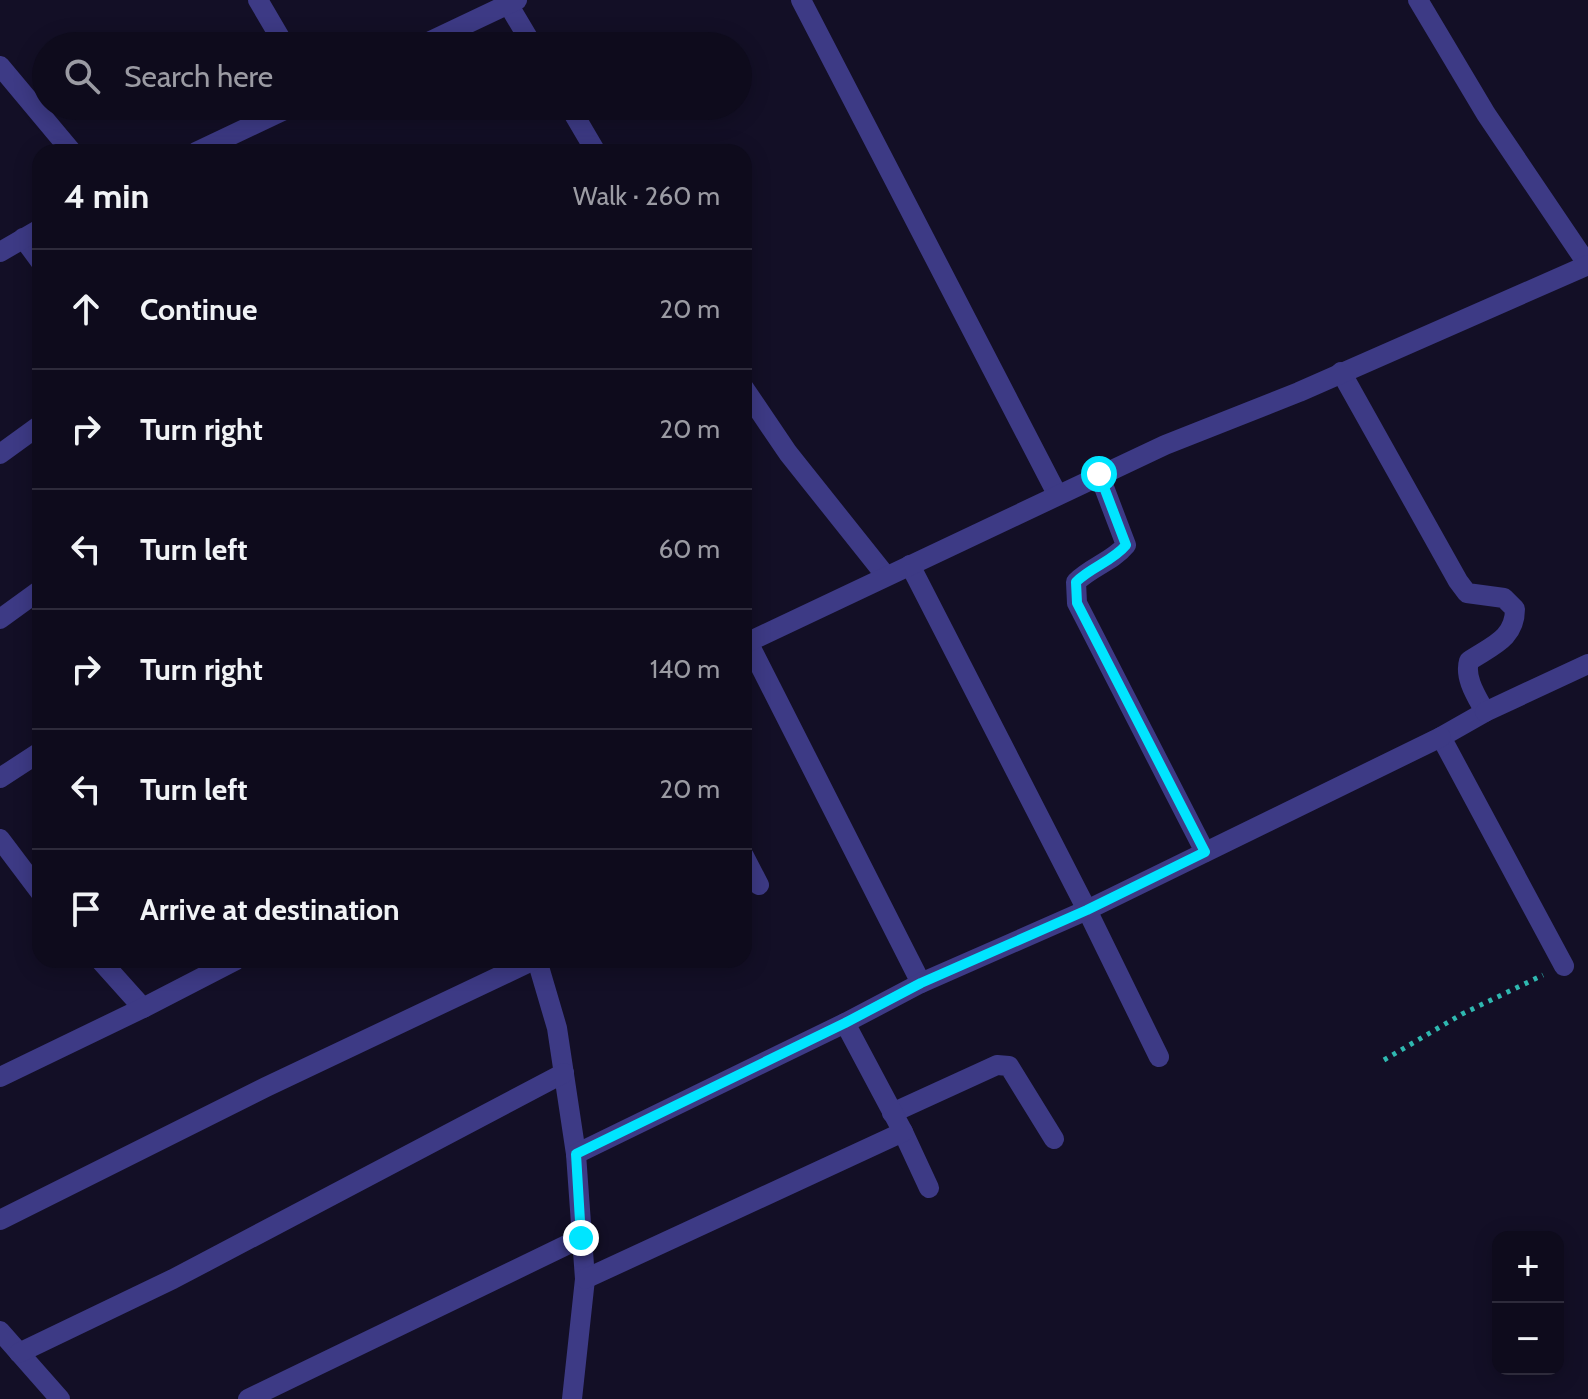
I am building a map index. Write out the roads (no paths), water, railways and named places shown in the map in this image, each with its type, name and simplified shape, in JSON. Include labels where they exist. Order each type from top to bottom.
[{"type":"street","points":[[258,0],[277,32]]},
{"type":"street","points":[[801,0],[1057,494]]},
{"type":"street","points":[[752,640],[1099,474],[1588,265],[1486,114],[1418,0]]},
{"type":"street","points":[[450,32],[513,2],[527,32]]},
{"type":"street","points":[[0,66],[32,104]]},
{"type":"street","points":[[45,120],[65,144]]},
{"type":"street","points":[[213,144],[263,120]]},
{"type":"street","points":[[577,120],[591,144]]},
{"type":"street","points":[[0,252],[32,234]]},
{"type":"street","points":[[1341,372],[1458,581],[1467,593],[1504,598],[1515,609],[1509,634],[1469,661],[1467,666],[1485,712]]},
{"type":"street","points":[[752,400],[788,453],[886,576]]},
{"type":"street","points":[[0,454],[32,431]]},
{"type":"street","points":[[1099,474],[1126,545],[1076,582],[1077,603],[1205,852]]},
{"type":"street","points":[[910,565],[1159,1057]]},
{"type":"street","points":[[0,619],[32,596]]},
{"type":"street","points":[[752,655],[921,983]]},
{"type":"street","points":[[576,1154],[921,983],[1087,910],[1588,664]]},
{"type":"street","points":[[1441,737],[1564,966]]},
{"type":"street","points":[[0,778],[32,757]]},
{"type":"street","points":[[0,839],[32,881]]},
{"type":"street","points":[[752,871],[759,885]]},
{"type":"street","points":[[107,968],[143,1008]]},
{"type":"street","points":[[0,1077],[220,968]]},
{"type":"street","points":[[0,1220],[266,1087],[518,968]]},
{"type":"street","points":[[538,968],[557,1028],[576,1154],[585,1279],[572,1399]]},
{"type":"street","points":[[845,1023],[929,1188]]},
{"type":"street","points":[[892,1113],[997,1065],[1009,1066],[1054,1139]]},
{"type":"street","points":[[60,1399],[6,1341],[173,1279],[564,1073]]},
{"type":"street","points":[[585,1279],[903,1132]]},
{"type":"street","points":[[248,1399],[581,1238]]}]
